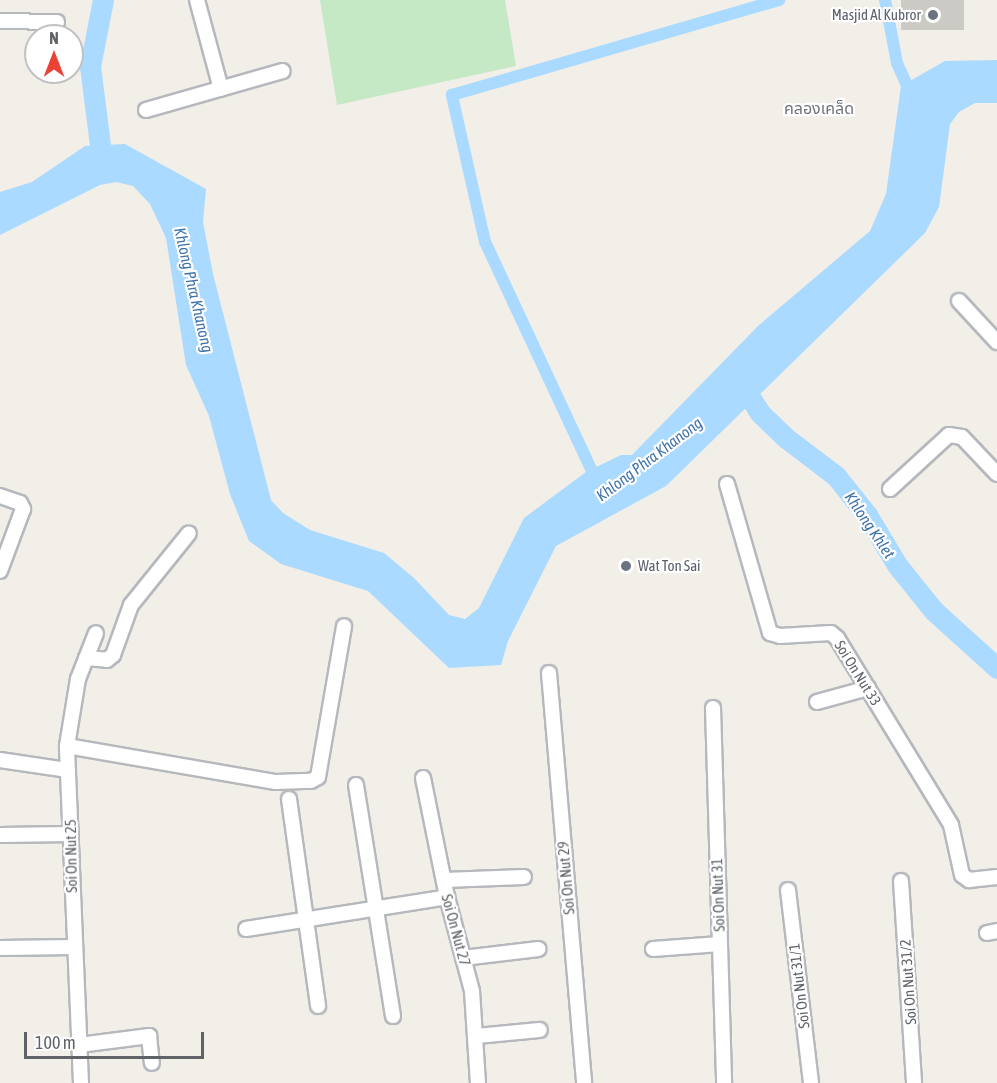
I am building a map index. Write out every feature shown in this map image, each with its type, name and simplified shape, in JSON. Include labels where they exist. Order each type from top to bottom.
[{"type":"street","points":[[196,0],[221,89]]},
{"type":"street","points":[[0,21],[57,22]]},
{"type":"street","points":[[146,110],[283,71]]},
{"type":"street","points":[[959,301],[997,342]]},
{"type":"street","points":[[890,489],[949,435],[962,437],[997,474]]},
{"type":"street","name":"Soi On Nut 33","points":[[727,484],[770,633],[780,636],[831,633],[868,688],[951,825],[962,875],[969,879],[997,877]]},
{"type":"street","points":[[0,496],[20,503],[23,509],[0,571]]},
{"type":"street","points":[[86,658],[107,660],[113,655],[131,604],[189,533]]},
{"type":"street","points":[[67,746],[276,782],[311,781],[318,777],[344,626]]},
{"type":"street","name":"Soi On Nut 25","points":[[81,1083],[73,947],[67,746],[78,679],[96,633]]},
{"type":"street","name":"Soi On Nut 29","points":[[549,673],[584,1083]]},
{"type":"street","points":[[817,702],[868,688]]},
{"type":"street","name":"Soi On Nut 31","points":[[713,708],[724,1083]]},
{"type":"street","points":[[0,760],[68,770]]},
{"type":"street","name":"Soi On Nut 27","points":[[423,778],[447,897],[472,991],[478,1083]]},
{"type":"street","points":[[356,784],[393,1016]]},
{"type":"street","points":[[289,799],[318,1006]]},
{"type":"street","points":[[0,835],[71,834]]},
{"type":"street","points":[[444,880],[524,876]]},
{"type":"street","name":"Soi On Nut 31/2","points":[[901,880],[914,1083]]},
{"type":"street","name":"Soi On Nut 31/1","points":[[788,890],[811,1083]]},
{"type":"street","points":[[246,929],[447,897]]},
{"type":"street","points":[[653,949],[720,944]]},
{"type":"street","points":[[0,948],[73,947]]},
{"type":"street","points":[[464,958],[538,949]]},
{"type":"street","points":[[476,1036],[540,1030]]},
{"type":"street","points":[[79,1045],[149,1036],[152,1063]]},
{"type":"green space","points":[[320,0],[505,0],[516,66],[337,105]]},
{"type":"water","name":"Khlong Phra Khanong","points":[[997,60],[997,103],[975,103],[959,112],[950,124],[939,207],[925,233],[666,486],[556,546],[508,641],[501,665],[449,668],[368,591],[281,564],[249,541],[230,494],[209,416],[186,365],[166,238],[150,204],[133,186],[116,182],[100,185],[0,235],[0,192],[32,182],[85,146],[125,144],[206,189],[203,222],[213,274],[271,500],[283,513],[310,530],[384,553],[414,578],[449,615],[465,619],[479,608],[524,518],[586,472],[621,455],[632,455],[758,326],[870,231],[886,194],[901,86],[945,61]]},
{"type":"building","name":"Masjid Al Kubror","points":[[901,0],[964,0],[964,30],[901,30]]},
{"type":"waterway","points":[[102,161],[90,66],[103,0]]},
{"type":"waterway","name":"Khlong Phra Khanong","points":[[598,484],[485,242],[452,95],[779,0]]},
{"type":"waterway","points":[[885,0],[897,63],[912,97]]},
{"type":"waterway","name":"Khlong Khlet","points":[[742,385],[760,413],[786,438],[836,476],[867,515],[897,565],[934,611],[997,668]]},
{"type":"place","name":"Masjid Al Kubror","points":[[933,15]]},
{"type":"place","name":"Wat Ton Sai","points":[[626,566]]},
{"type":"district","name":"คลองเคล็ด","points":[[819,108]]}]
